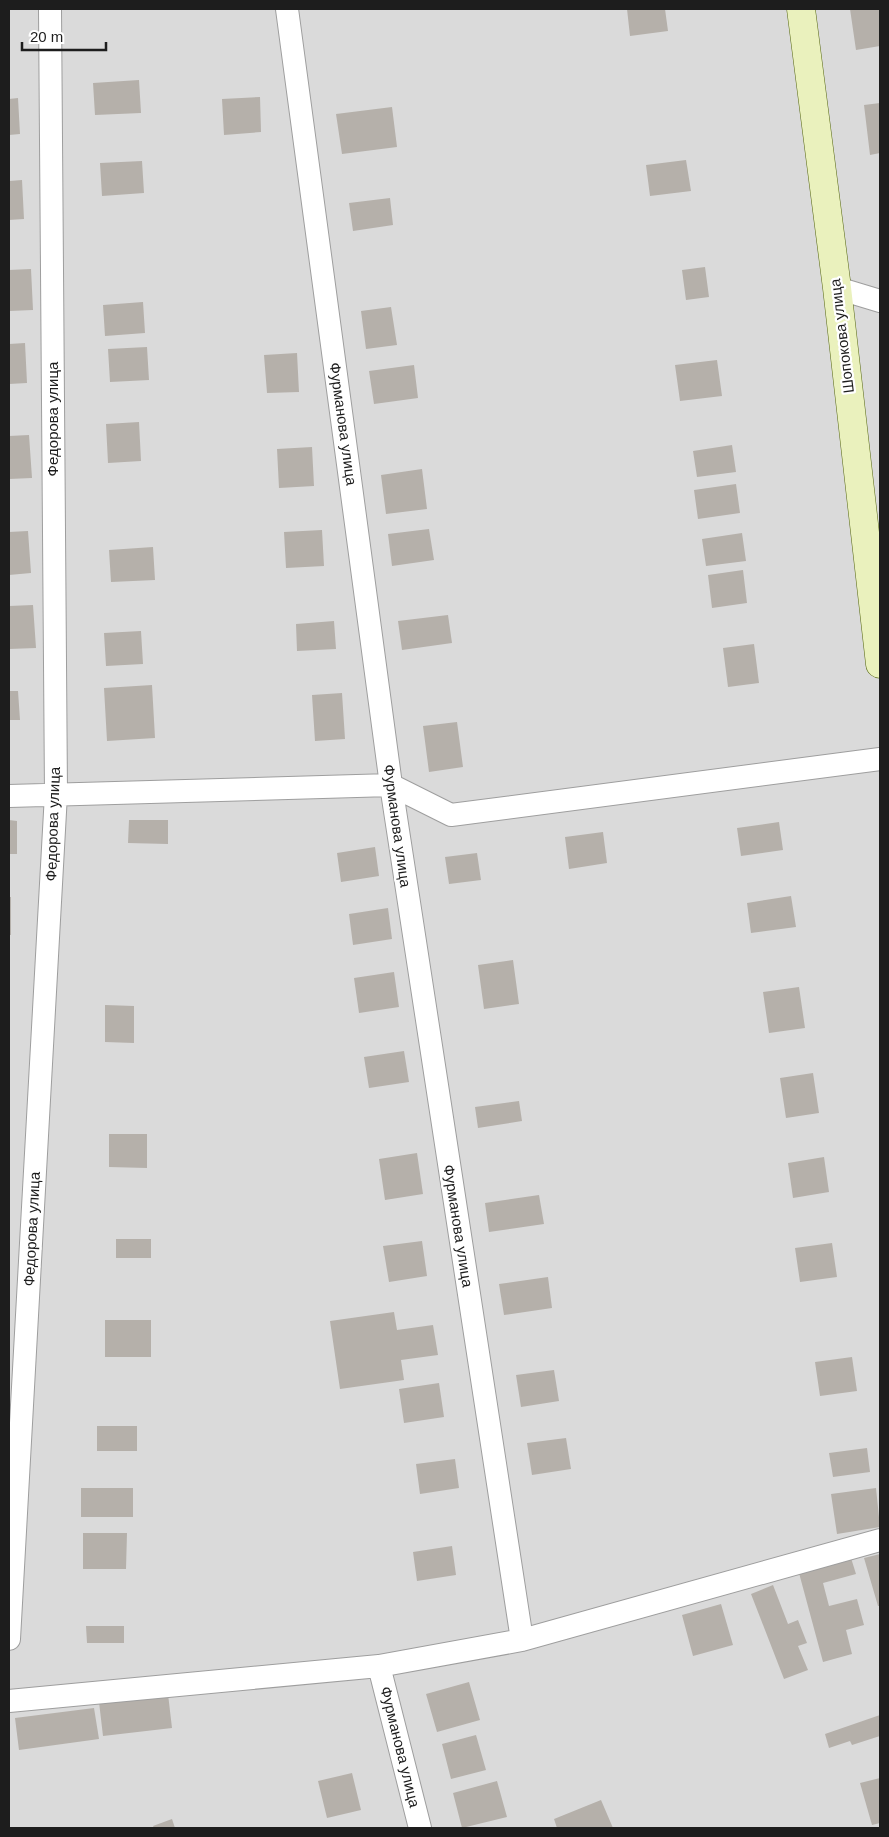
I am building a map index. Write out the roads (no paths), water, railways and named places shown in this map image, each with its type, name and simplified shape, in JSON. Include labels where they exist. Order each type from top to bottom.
[{"type":"street","name":"Федорова улица","points":[[9,1639],[56,794],[50,9]]},
{"type":"street","name":"Фурманова улица","points":[[287,9],[391,786],[522,1640]]},
{"type":"street","name":"Шопокова улица","points":[[801,9],[837,288],[873,540],[880,664]]},
{"type":"street","points":[[837,288],[880,301]]},
{"type":"street","points":[[9,796],[391,786],[451,815],[880,759]]},
{"type":"street","points":[[9,1701],[379,1666],[522,1640],[880,1540]]},
{"type":"street","name":"Фурманова улица","points":[[379,1666],[420,1828]]}]
